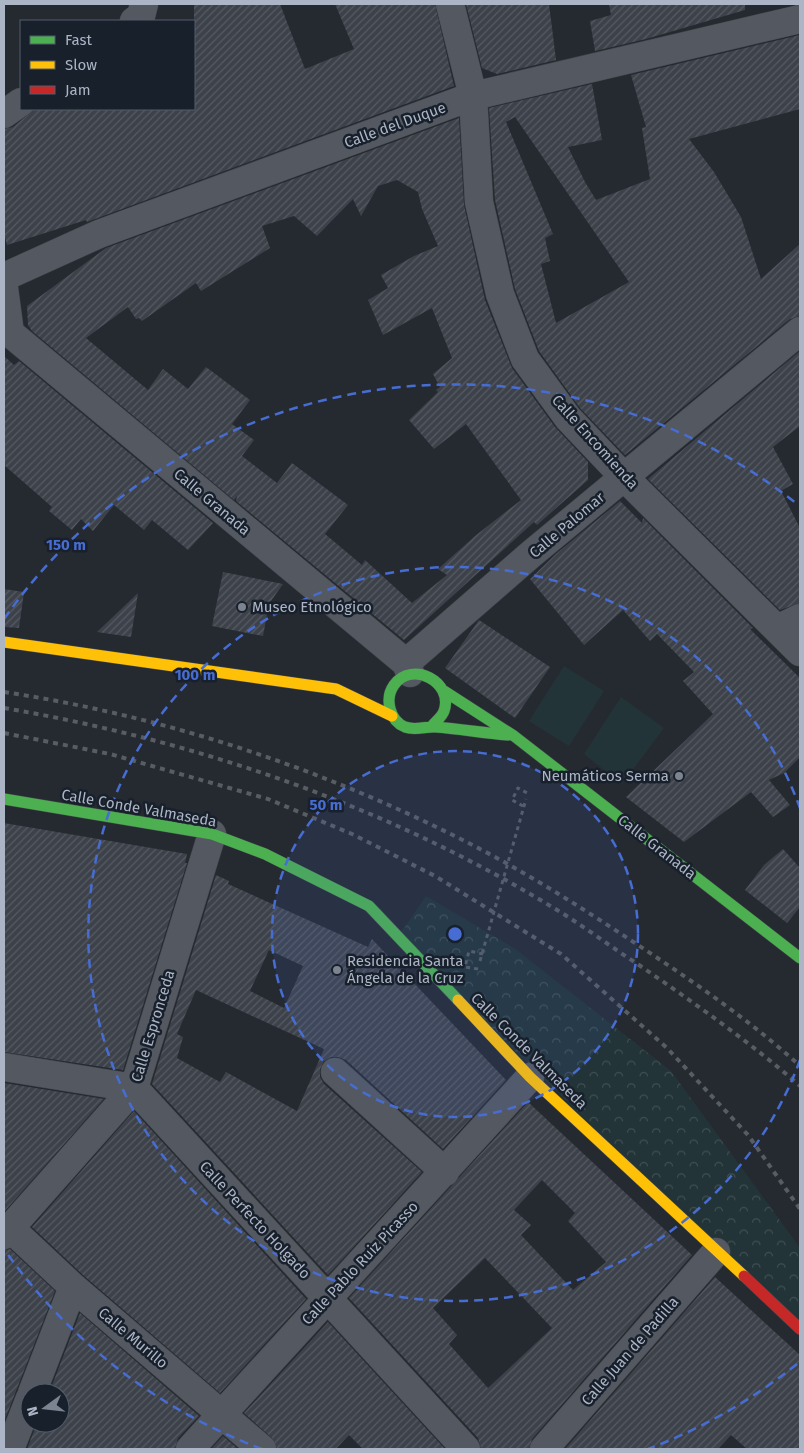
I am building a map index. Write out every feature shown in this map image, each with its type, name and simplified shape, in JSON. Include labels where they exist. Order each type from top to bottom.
[{"type":"main road","points":[[4,642],[336,688],[362,686]]},
{"type":"main road","points":[[392,716],[388,698],[404,673]]},
{"type":"main road","points":[[379,684],[404,673],[424,674],[436,680],[444,691],[444,711],[432,726]]},
{"type":"main road","points":[[336,688],[392,716],[403,727],[417,730],[432,726],[514,736]]},
{"type":"main road","name":"Calle Granada","points":[[444,691],[514,736],[800,958]]},
{"type":"main road","name":"Calle Conde Valmaseda","points":[[4,799],[212,834],[265,854],[369,906],[530,1077],[800,1329]]},
{"type":"street","name":"Calle Encomienda","points":[[450,4],[473,96],[479,202],[500,294],[525,360],[568,418],[624,477],[789,623],[800,652]]},
{"type":"street","name":"Calle del Duque","points":[[4,277],[98,234],[473,96],[800,19]]},
{"type":"street","points":[[4,114],[20,103]]},
{"type":"street","points":[[4,288],[7,336]]},
{"type":"street","name":"Calle Palomar","points":[[404,673],[624,477],[800,331]]},
{"type":"street","name":"Calle Granada","points":[[7,336],[404,673]]},
{"type":"street","name":"Calle Espronceda","points":[[6,1230],[134,1088],[212,834]]},
{"type":"street","points":[[4,1067],[134,1088]]},
{"type":"street","points":[[335,1072],[445,1172]]},
{"type":"street","name":"Calle Pablo Ruiz Picasso","points":[[190,1449],[530,1077]]},
{"type":"street","name":"Calle Perfecto Holgado","points":[[134,1088],[466,1449]]},
{"type":"street","name":"Calle Murillo","points":[[6,1230],[262,1449]]},
{"type":"street","name":"Calle Juan de Padilla","points":[[544,1449],[716,1252]]},
{"type":"street","points":[[36,1383],[73,1287]]},
{"type":"street","points":[[10,1449],[20,1424]]},
{"type":"path","points":[[523,806],[512,800],[518,788],[529,794]]},
{"type":"path","points":[[480,961],[526,799]]},
{"type":"path","points":[[478,969],[465,966],[469,951],[483,954]]},
{"type":"green space","points":[[564,666],[604,691],[569,746],[529,721]]},
{"type":"green space","points":[[621,697],[664,728],[622,784],[584,754]]},
{"type":"green space","points":[[426,896],[514,948],[671,1071],[800,1248],[800,1329],[398,937]]},
{"type":"building","points":[[194,4],[280,4],[305,69],[354,49],[335,4],[435,4],[454,86],[87,222],[86,220],[7,245],[4,234],[4,129],[13,127],[34,110],[195,110]]},
{"type":"building","points":[[466,4],[549,4],[556,60],[497,74],[482,68]]},
{"type":"building","points":[[609,4],[745,4],[745,10],[646,39],[595,51],[590,21],[611,15]]},
{"type":"building","points":[[800,35],[800,109],[689,139],[714,172],[741,217],[761,279],[800,244],[800,316],[790,319],[625,455],[580,408],[539,351],[515,289],[495,200],[489,108],[592,84],[602,140],[568,147],[596,200],[650,179],[642,128],[646,127],[631,75]],"holes":[[[515,117],[629,282],[556,323],[541,264],[550,261],[545,238],[553,234],[506,122]]]},
{"type":"building","points":[[459,118],[464,205],[485,300],[512,368],[555,427],[588,462],[588,480],[537,525],[534,522],[404,640],[236,501],[237,496],[234,500],[32,331],[28,325],[27,306],[106,248]],"holes":[[[397,180],[418,192],[422,209],[438,246],[414,256],[381,275],[388,288],[368,300],[383,335],[432,308],[452,358],[433,374],[440,387],[436,390],[438,392],[409,420],[434,449],[466,424],[521,500],[475,536],[438,569],[447,575],[412,603],[365,560],[362,565],[325,534],[348,505],[292,463],[277,483],[242,456],[254,440],[232,424],[250,400],[206,367],[188,389],[163,369],[148,390],[86,338],[128,307],[136,319],[139,318],[142,321],[196,283],[201,291],[270,248],[262,226],[294,216],[317,236],[353,199],[361,216],[378,186]]]},
{"type":"building","points":[[800,351],[800,426],[773,447],[793,484],[781,491],[800,528],[800,603],[780,610],[648,479]]},
{"type":"building","points":[[4,356],[14,365],[19,361],[213,523],[188,550],[152,520],[144,530],[114,505],[93,531],[81,519],[72,530],[49,511],[52,507],[4,465]]},
{"type":"building","points":[[620,501],[642,523],[643,518],[800,678],[800,757],[784,773],[769,780],[790,805],[773,817],[751,792],[684,842],[626,797],[713,714],[683,681],[694,672],[657,634],[650,641],[623,610],[584,645],[530,579],[557,553]]},
{"type":"building","name":"Museo Etnológico","points":[[223,572],[283,584],[269,604],[263,636],[212,626]]},
{"type":"building","points":[[4,589],[24,592],[19,628],[4,627]]},
{"type":"building","points":[[138,593],[131,637],[97,632]]},
{"type":"building","points":[[479,620],[550,667],[515,718],[445,668]]},
{"type":"building","points":[[4,823],[187,854],[185,863],[187,863],[123,1070],[4,1052]]},
{"type":"building","points":[[783,849],[800,868],[800,907],[787,923],[745,890],[764,865]]},
{"type":"building","points":[[216,875],[229,881],[228,884],[368,947],[372,939],[506,1080],[443,1149],[346,1060],[331,1057],[324,1061],[320,1069],[320,1077],[324,1084],[422,1172],[328,1275],[152,1084]],"holes":[[[269,950],[303,966],[284,1008],[250,991]],[[196,990],[324,1049],[297,1111],[226,1072],[220,1082],[177,1058],[183,1037],[177,1034]]]},
{"type":"building","points":[[4,1083],[104,1099],[4,1212]]},
{"type":"building","points":[[528,1102],[692,1255],[532,1439],[529,1449],[481,1449],[478,1438],[349,1298]],"holes":[[[542,1180],[575,1213],[568,1221],[606,1262],[573,1290],[521,1235],[531,1225],[514,1210]],[[485,1258],[552,1328],[488,1388],[449,1344],[457,1335],[433,1308]]]},
{"type":"building","points":[[134,1111],[306,1299],[220,1393],[83,1275],[32,1227]]},
{"type":"building","points":[[10,1249],[55,1291],[4,1422],[4,1250]]},
{"type":"building","points":[[715,1277],[800,1355],[800,1449],[747,1449],[731,1435],[718,1449],[565,1449]]},
{"type":"building","points":[[80,1313],[199,1416],[178,1438],[175,1449],[27,1449],[33,1433],[70,1433],[70,1383],[53,1383]]},
{"type":"building","points":[[328,1322],[445,1449],[363,1449],[349,1435],[336,1449],[277,1449],[272,1438],[244,1413]]},
{"type":"building","points":[[223,1436],[238,1449],[211,1449]]},
{"type":"railway","points":[[4,692],[128,716],[189,732],[309,772],[425,822],[521,872],[616,931],[720,1001],[800,1066]]},
{"type":"railway","points":[[4,708],[77,722],[149,739],[220,759],[290,783],[359,810],[427,840],[493,873],[578,923],[721,1023],[800,1086]]},
{"type":"railway","points":[[4,733],[110,754],[268,799],[352,834],[435,876],[561,954],[667,1048],[748,1135],[800,1209]]},
{"type":"traffic: fast","points":[[432,726],[444,711],[443,691],[437,683],[420,675],[411,674],[402,678],[394,685],[389,697],[389,703],[392,715],[405,727],[413,729],[436,727],[508,735]]},
{"type":"traffic: fast","points":[[444,691],[514,736],[800,958]]},
{"type":"traffic: fast","points":[[4,799],[212,834],[265,854],[369,906],[458,1000]]},
{"type":"traffic: slow","points":[[4,642],[336,689],[392,716]]},
{"type":"traffic: slow","points":[[458,1000],[530,1077],[744,1276]]},
{"type":"traffic: jam","points":[[744,1276],[800,1329]]},
{"type":"place","name":"Museo Etnológico","points":[[242,607]]},
{"type":"place","name":"Neumáticos Serma","points":[[679,776]]},
{"type":"place","name":"Residencia Santa Ángela de la Cruz","points":[[337,970]]}]
